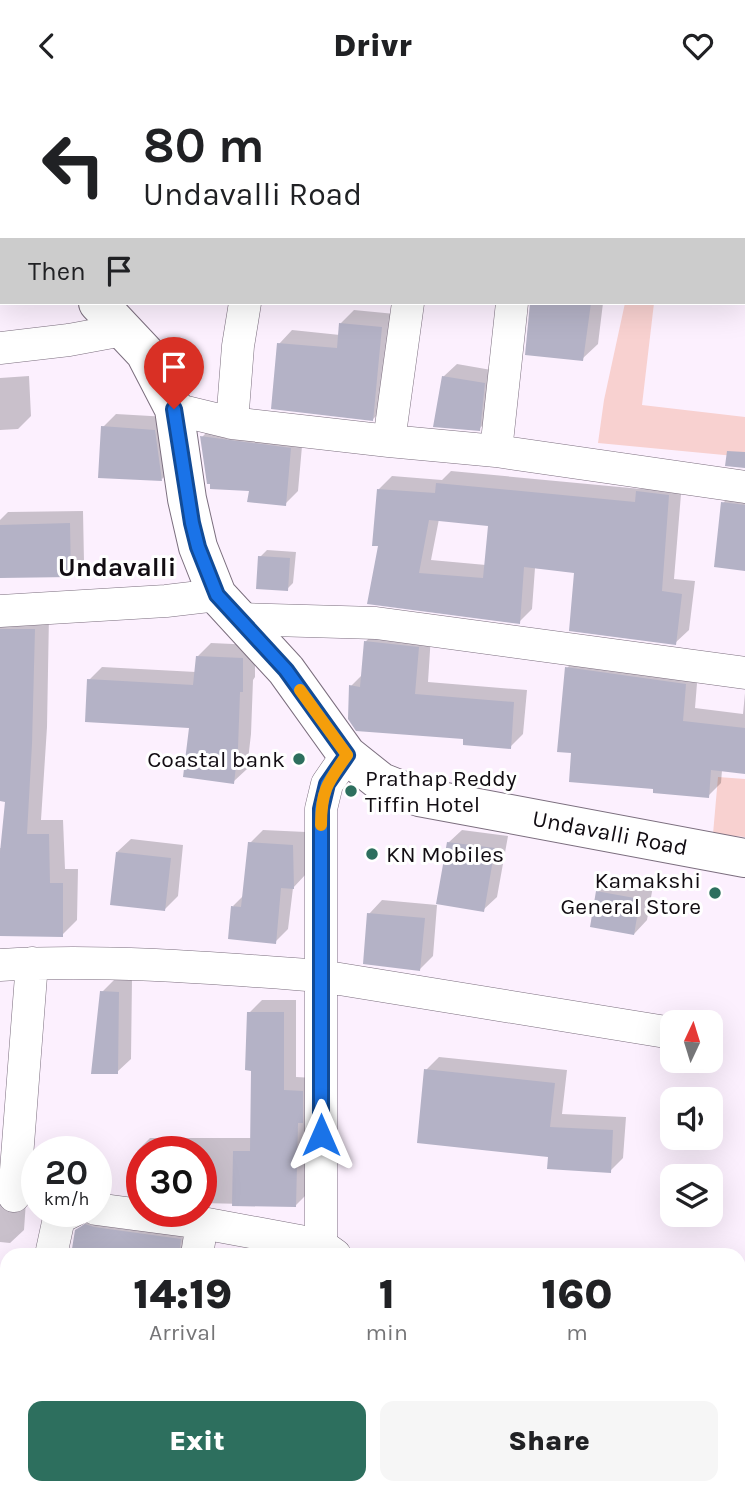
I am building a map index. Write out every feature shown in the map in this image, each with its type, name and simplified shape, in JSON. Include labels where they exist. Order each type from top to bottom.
[{"type":"main road","name":"Undavalli Road","points":[[110,316],[145,353],[174,409],[198,547],[227,607],[286,670],[347,755],[381,782],[419,797],[745,859]]},
{"type":"street","points":[[232,422],[245,305]]},
{"type":"street","points":[[388,441],[408,305]]},
{"type":"street","points":[[496,451],[512,305]]},
{"type":"street","points":[[0,348],[69,340],[110,316]]},
{"type":"street","points":[[174,409],[232,422],[496,451],[745,487]]},
{"type":"street","points":[[0,611],[166,601],[376,623],[745,673]]},
{"type":"street","points":[[328,1248],[321,976],[321,809],[327,784],[347,755]]},
{"type":"street","points":[[15,1196],[32,963]]},
{"type":"street","points":[[0,965],[32,963],[199,966],[321,976],[660,1031]]},
{"type":"street","points":[[217,1226],[319,1248]]},
{"type":"street","points":[[53,1248],[57,1227]]},
{"type":"street","points":[[198,1248],[201,1227]]},
{"type":"shaded area","points":[[625,305],[654,305],[642,405],[745,417],[745,457],[598,443],[604,400]]},
{"type":"shaded area","points":[[718,777],[745,779],[745,837],[713,834]]},
{"type":"building","points":[[530,305],[591,305],[583,361],[525,355]]},
{"type":"building","points":[[339,323],[382,327],[373,421],[271,409],[277,343],[337,348]]},
{"type":"building","points":[[442,376],[485,383],[480,431],[433,427]]},
{"type":"building","points":[[101,426],[155,430],[162,481],[98,478]]},
{"type":"building","points":[[200,436],[291,448],[286,506],[247,502],[249,491],[210,489]]},
{"type":"building","points":[[727,451],[745,452],[745,468],[725,466]]},
{"type":"building","points":[[436,483],[635,502],[636,491],[669,495],[662,591],[682,594],[676,645],[569,631],[574,573],[524,567],[520,624],[367,604],[378,546],[372,546],[377,489],[435,493]],"holes":[[[429,520],[488,526],[483,578],[419,573]]]},
{"type":"building","points":[[721,502],[745,505],[745,571],[714,567]]},
{"type":"building","points":[[70,523],[71,577],[0,578],[0,525]]},
{"type":"building","points":[[258,556],[290,558],[288,591],[256,589]]},
{"type":"building","points":[[0,629],[35,629],[27,834],[49,834],[50,883],[63,883],[63,937],[0,936],[0,852],[5,802],[0,801]]},
{"type":"building","points":[[364,641],[419,647],[415,694],[514,702],[511,749],[463,745],[463,739],[356,731],[348,719],[349,685],[360,687]]},
{"type":"building","points":[[196,656],[243,658],[243,692],[240,692],[234,784],[183,777],[189,728],[85,722],[87,679],[193,685]]},
{"type":"building","points":[[565,667],[686,684],[683,721],[745,728],[745,774],[711,770],[709,798],[653,793],[653,789],[569,782],[571,753],[557,752]]},
{"type":"building","points":[[248,842],[293,845],[294,889],[281,888],[276,944],[228,939],[231,906],[241,907]]},
{"type":"building","points":[[447,842],[495,848],[484,912],[436,904]]},
{"type":"building","points":[[116,852],[171,858],[165,911],[110,905]]},
{"type":"building","points":[[596,891],[640,899],[634,935],[590,927]]},
{"type":"building","points":[[367,913],[425,918],[420,971],[363,964]]},
{"type":"building","points":[[100,991],[119,992],[118,1074],[91,1074]]},
{"type":"building","points":[[247,1012],[284,1012],[284,1090],[303,1091],[303,1123],[298,1123],[296,1207],[232,1206],[233,1151],[250,1151],[251,1071],[245,1070]]},
{"type":"building","points":[[424,1069],[555,1083],[550,1127],[613,1130],[611,1173],[547,1169],[548,1157],[417,1143]]},
{"type":"building","points":[[80,1227],[181,1239],[180,1248],[72,1248],[75,1230]]},
{"type":"slow traffic","points":[[300,690],[347,755],[327,784],[321,809],[321,825]]},
{"type":"place","name":"Coastal bank","points":[[299,759]]},
{"type":"place","name":"Prathap Reddy Tiffin Hotel","points":[[351,791]]},
{"type":"place","name":"KN Mobiles","points":[[372,854]]},
{"type":"place","name":"Kamakshi General Store","points":[[715,893]]},
{"type":"district","name":"Undavalli","points":[[117,567]]},
{"type":"route","points":[[174,409],[192,523],[198,547],[217,595],[286,670],[347,755],[327,784],[321,809],[321,1135]]}]
